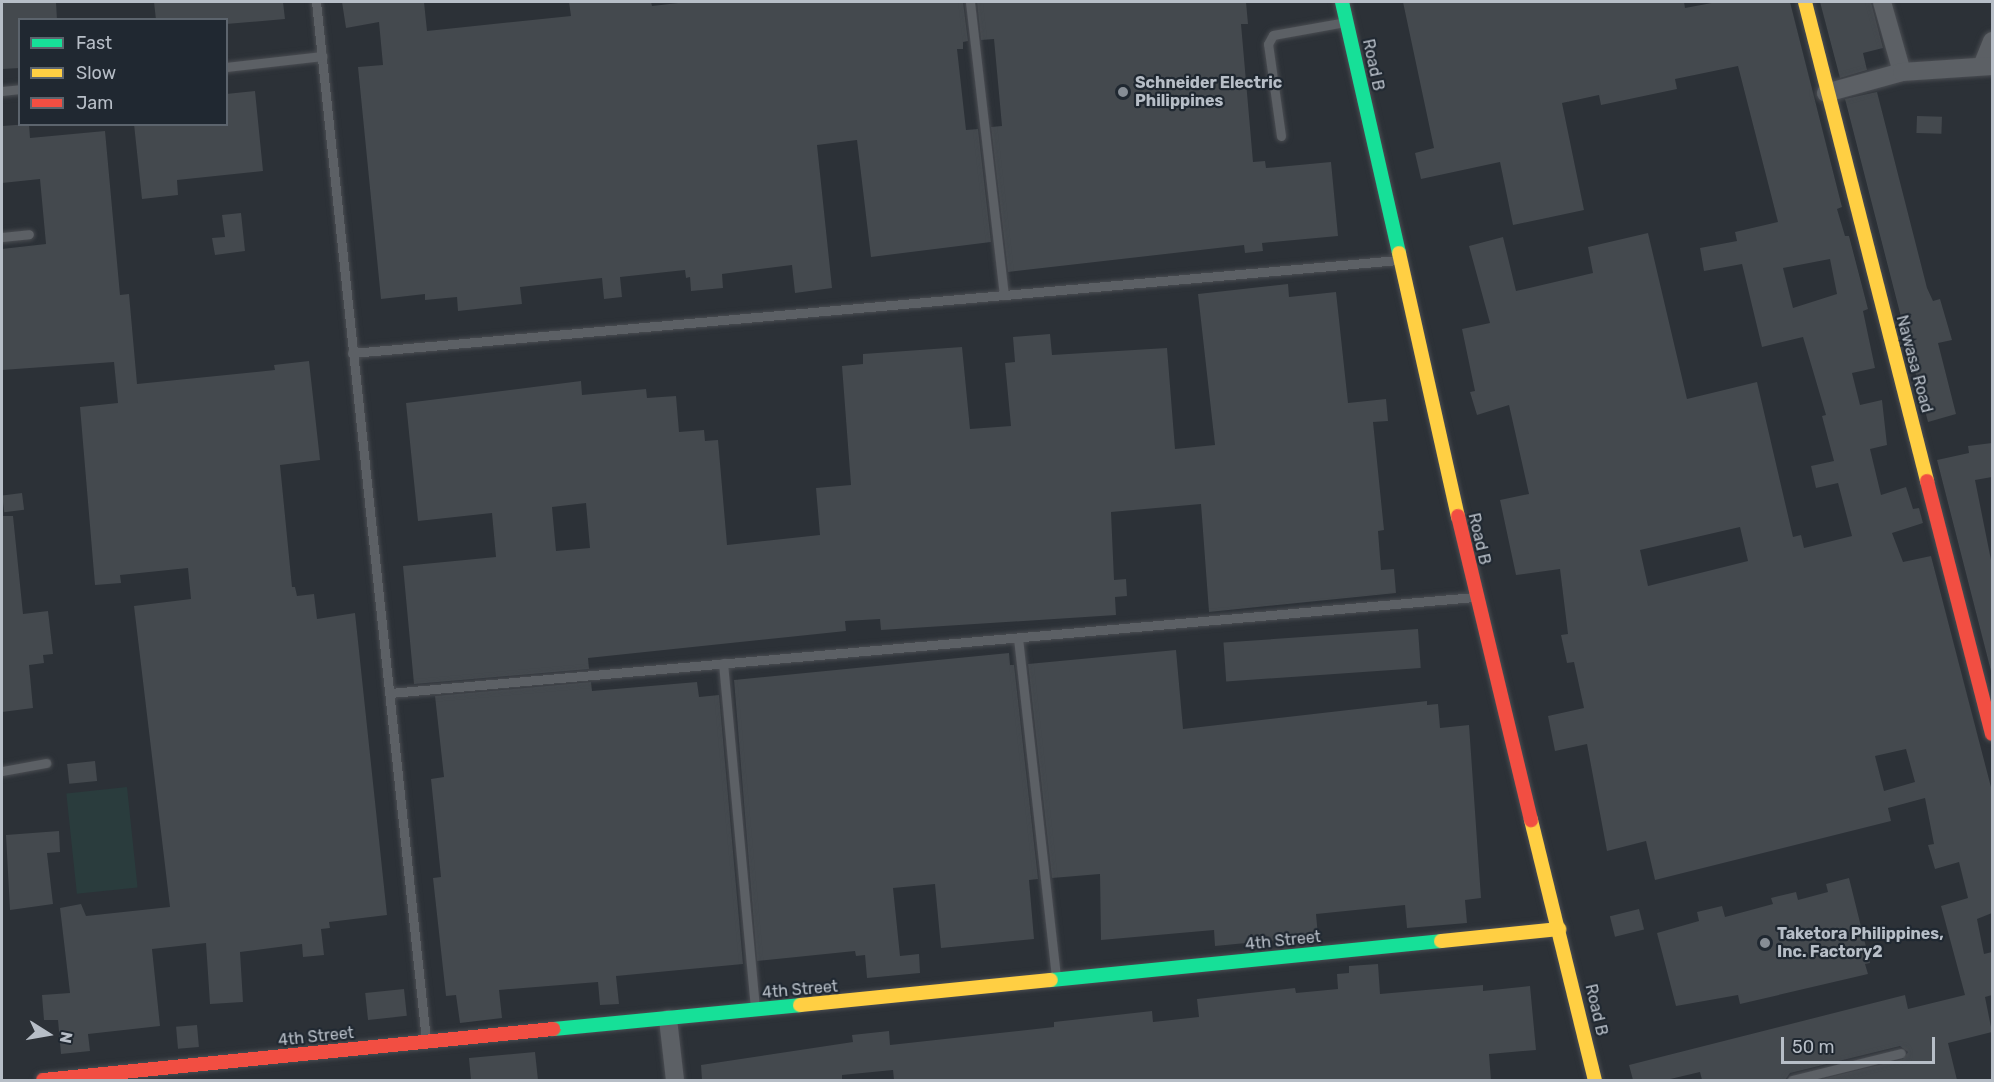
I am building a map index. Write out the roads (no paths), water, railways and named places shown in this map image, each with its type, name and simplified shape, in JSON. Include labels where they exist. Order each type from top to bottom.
[{"type":"street","name":"Road B","points":[[1342,2],[1476,597],[1560,928],[1595,1080]]},
{"type":"street","name":"Nawasa Road","points":[[1805,2],[1826,93],[1992,734]]},
{"type":"street","points":[[1882,2],[1902,72]]},
{"type":"street","points":[[1826,93],[1902,72],[1987,66],[1992,41]]},
{"type":"street","name":"4th Street","points":[[43,1080],[1056,981],[1560,928]]},
{"type":"street","points":[[668,1019],[675,1080]]},
{"type":"lane","points":[[316,2],[427,1043]]},
{"type":"lane","points":[[970,2],[1004,295]]},
{"type":"lane","points":[[1281,136],[1268,44],[1273,35],[1347,22]]},
{"type":"lane","points":[[228,67],[322,56]]},
{"type":"lane","points":[[2,91],[18,89]]},
{"type":"lane","points":[[2,237],[29,234]]},
{"type":"lane","points":[[352,353],[1399,260]]},
{"type":"lane","points":[[390,693],[1476,597]]},
{"type":"lane","points":[[1018,638],[1056,981]]},
{"type":"lane","points":[[723,663],[755,1011]]},
{"type":"lane","points":[[2,771],[46,763]]},
{"type":"lane","points":[[1792,1080],[1901,1053]]},
{"type":"place","name":"Schneider Electric Philippines","points":[[1123,92]]},
{"type":"place","name":"Taketora Philippines, Inc. Factory2","points":[[1765,943]]}]
